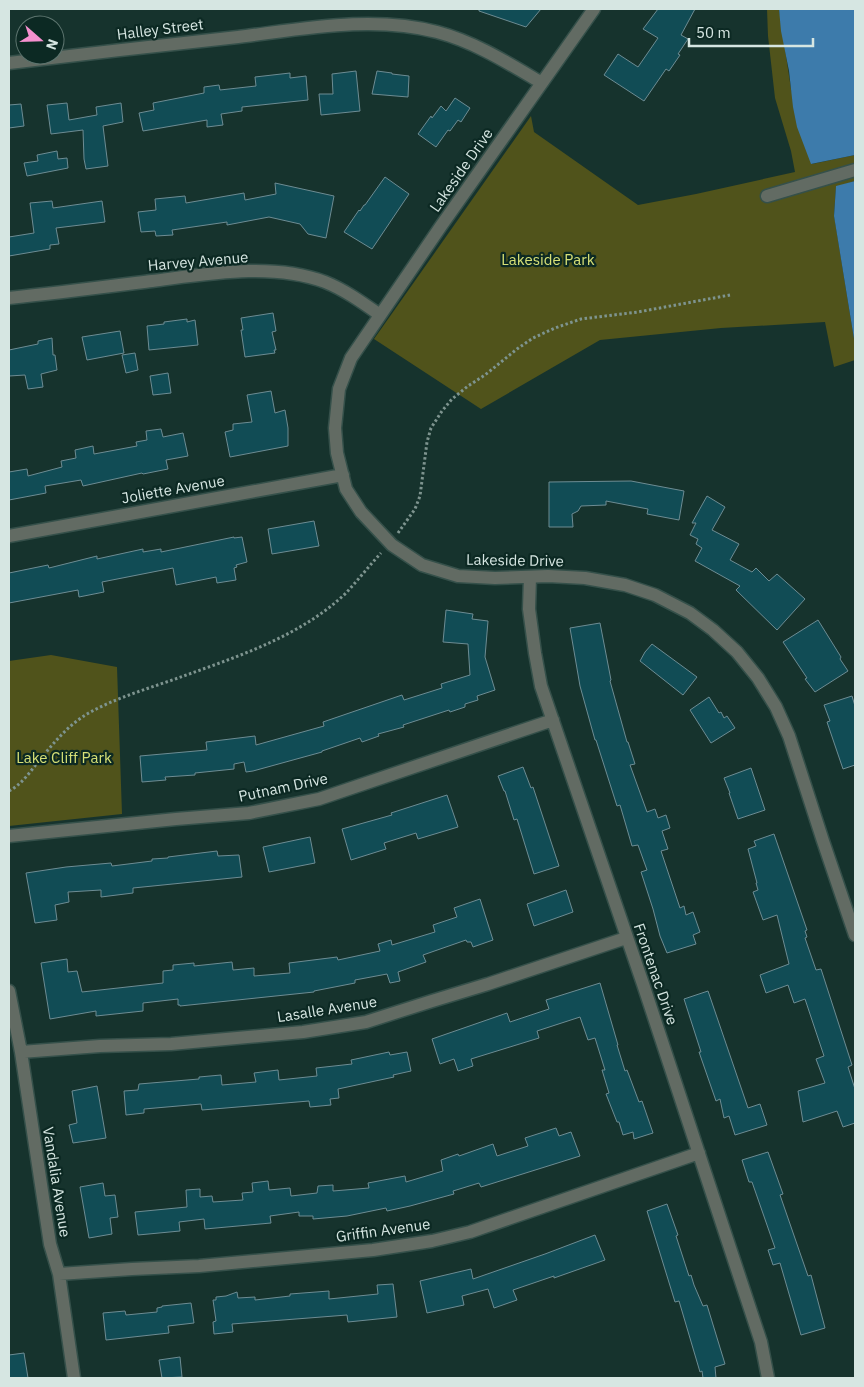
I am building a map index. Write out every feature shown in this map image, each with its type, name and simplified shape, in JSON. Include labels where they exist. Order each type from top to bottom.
[{"type":"street","name":"Lakeside Drive","points":[[594,9],[351,358],[339,389],[335,428],[337,453],[346,489],[361,512],[392,545],[422,565],[458,576],[495,578],[548,576],[585,578],[625,585],[655,594],[690,613],[713,630],[738,652],[758,678],[776,707],[789,736],[855,935]]},
{"type":"street","name":"Halley Street","points":[[9,63],[300,30],[361,24],[391,24],[438,32],[468,42],[542,82]]},
{"type":"street","points":[[767,196],[855,170]]},
{"type":"street","name":"Harvey Avenue","points":[[9,298],[200,274],[235,271],[269,272],[295,274],[325,282],[349,294],[380,315]]},
{"type":"street","name":"Joliette Avenue","points":[[9,536],[343,474]]},
{"type":"street","name":"Frontenac Drive","points":[[530,577],[529,609],[541,686],[699,1153],[760,1342],[768,1378]]},
{"type":"street","name":"Putnam Drive","points":[[9,836],[248,813],[282,807],[319,799],[553,720]]},
{"type":"street","name":"Lasalle Avenue","points":[[21,1052],[100,1046],[180,1043],[303,1032],[366,1022],[626,938]]},
{"type":"street","name":"Vandalia Avenue","points":[[9,991],[21,1052],[50,1244],[60,1274],[74,1378]]},
{"type":"street","name":"Griffin Avenue","points":[[60,1274],[199,1266],[364,1251],[432,1241],[470,1232],[699,1153]]},
{"type":"green space","name":"Lakeside Park","points":[[767,9],[779,9],[791,89],[812,164],[855,155],[855,181],[836,187],[834,215],[855,345],[855,360],[834,367],[825,322],[721,328],[600,340],[481,409],[374,339],[531,116],[534,132],[638,205],[795,172],[791,151],[775,98]]},
{"type":"green space","name":"Lake Cliff Park","points":[[51,655],[117,667],[122,814],[9,826],[9,661]]},
{"type":"water","points":[[779,9],[855,9],[855,155],[811,164],[797,127]]},
{"type":"water","points":[[855,181],[855,345],[834,216],[836,186]]},
{"type":"building","points":[[479,9],[541,9],[526,27],[479,11]]},
{"type":"building","points":[[658,9],[695,9],[681,35],[688,39],[678,54],[680,55],[669,71],[666,69],[644,101],[604,75],[618,54],[638,67],[658,38],[643,29]]},
{"type":"building","points":[[356,71],[360,111],[321,115],[319,94],[333,94],[332,74]]},
{"type":"building","points":[[377,71],[409,76],[408,97],[372,94]]},
{"type":"building","points":[[290,73],[290,78],[306,76],[308,100],[242,107],[242,111],[221,114],[223,125],[207,127],[207,120],[143,131],[139,113],[154,110],[153,103],[204,93],[204,87],[219,85],[220,90],[256,86],[255,77]]},
{"type":"building","points":[[455,98],[470,108],[461,122],[458,120],[450,131],[448,130],[436,147],[418,134],[441,106],[446,111]]},
{"type":"building","points":[[67,103],[69,120],[97,115],[96,107],[121,103],[123,122],[103,126],[108,166],[86,169],[83,130],[51,134],[47,105]]},
{"type":"building","points":[[21,104],[24,126],[9,128],[9,105]]},
{"type":"building","points":[[57,151],[58,159],[67,158],[68,168],[27,176],[24,163],[38,161],[37,155]]},
{"type":"building","points":[[385,177],[409,194],[372,249],[344,232]]},
{"type":"building","points":[[275,183],[334,196],[326,238],[308,234],[300,224],[269,217],[227,225],[227,222],[172,230],[173,235],[156,236],[155,231],[141,232],[138,212],[156,210],[155,199],[185,196],[186,203],[244,193],[245,200],[276,194]]},
{"type":"building","points":[[52,201],[53,208],[102,201],[105,222],[56,228],[59,244],[50,245],[50,249],[9,256],[9,237],[34,233],[30,203]]},
{"type":"building","points":[[273,313],[276,331],[272,332],[275,353],[245,357],[241,318]]},
{"type":"building","points":[[187,319],[187,322],[195,320],[198,345],[149,350],[147,326]]},
{"type":"building","points":[[120,331],[124,353],[87,360],[82,337]]},
{"type":"building","points":[[52,338],[53,355],[55,355],[57,370],[41,374],[43,387],[28,389],[25,375],[9,376],[9,350],[38,344],[38,341]]},
{"type":"building","points":[[135,353],[138,370],[126,373],[122,355]]},
{"type":"building","points":[[168,373],[171,393],[153,395],[150,376]]},
{"type":"building","points":[[271,391],[275,413],[285,410],[288,446],[230,457],[225,432],[233,430],[233,424],[252,422],[247,395]]},
{"type":"building","points":[[161,429],[163,437],[183,433],[188,456],[166,460],[168,469],[83,486],[81,480],[45,486],[46,493],[9,500],[9,472],[27,469],[28,476],[62,467],[61,461],[76,458],[75,450],[93,446],[94,454],[137,446],[136,442],[147,440],[146,431]]},
{"type":"building","points":[[631,481],[684,491],[679,520],[647,514],[648,509],[606,501],[606,505],[581,506],[578,511],[572,514],[573,527],[549,527],[549,482]]},
{"type":"building","points":[[707,496],[725,507],[712,530],[739,544],[730,560],[752,572],[756,568],[769,581],[777,574],[805,599],[777,630],[736,590],[740,586],[695,561],[702,548],[696,544],[698,539],[690,535],[696,523],[692,523]]},
{"type":"building","points":[[314,521],[319,546],[272,554],[268,529]]},
{"type":"building","points":[[242,537],[247,562],[236,565],[237,567],[234,568],[236,580],[217,583],[216,577],[176,585],[173,568],[102,582],[104,592],[79,597],[78,590],[9,603],[9,573],[48,565],[49,568],[97,556],[97,559],[143,549],[143,552],[161,549],[161,552]]},
{"type":"building","points":[[446,610],[473,614],[472,619],[488,621],[485,657],[495,690],[477,696],[478,700],[465,704],[465,707],[450,712],[449,710],[403,725],[404,727],[378,734],[379,736],[362,742],[360,738],[322,752],[253,771],[246,772],[244,762],[234,764],[234,769],[165,777],[166,780],[142,782],[140,756],[207,750],[206,742],[255,736],[256,745],[324,726],[323,722],[402,695],[404,700],[442,688],[441,684],[470,675],[468,644],[443,642]]},
{"type":"building","points":[[818,620],[848,671],[815,692],[783,642]]},
{"type":"building","points":[[600,623],[610,681],[635,764],[630,765],[647,812],[655,809],[658,818],[666,815],[670,828],[662,831],[668,849],[661,851],[680,908],[684,906],[686,915],[693,912],[700,932],[693,935],[696,944],[667,953],[641,872],[647,870],[638,845],[632,846],[620,805],[617,806],[595,740],[580,686],[570,628]]},
{"type":"building","points":[[652,644],[697,677],[683,695],[640,661]]},
{"type":"building","points":[[852,696],[855,706],[855,765],[843,769],[827,722],[830,721],[824,705]]},
{"type":"building","points":[[709,697],[719,713],[721,712],[724,718],[727,716],[735,728],[711,743],[690,710]]},
{"type":"building","points":[[523,767],[531,788],[533,787],[559,866],[534,874],[517,819],[514,820],[498,776]]},
{"type":"building","points":[[751,768],[765,810],[738,819],[724,778]]},
{"type":"building","points":[[447,795],[458,827],[418,839],[416,833],[384,843],[386,849],[351,860],[342,829],[392,815],[391,813]]},
{"type":"building","points":[[774,834],[807,930],[805,931],[807,937],[805,938],[816,970],[821,969],[852,1065],[848,1067],[855,1089],[855,1123],[843,1127],[837,1111],[803,1122],[798,1091],[825,1083],[816,1059],[824,1056],[805,999],[794,1003],[788,985],[766,993],[760,975],[789,964],[777,915],[763,920],[753,892],[758,890],[748,849],[756,846],[754,841]]},
{"type":"building","points":[[310,837],[315,863],[269,872],[263,847]]},
{"type":"building","points":[[217,851],[218,856],[239,855],[242,877],[133,888],[133,893],[101,897],[101,890],[68,892],[69,902],[55,905],[57,920],[35,923],[26,873],[111,863],[112,866]]},
{"type":"building","points":[[566,890],[573,912],[534,926],[527,904]]},
{"type":"building","points":[[480,899],[493,940],[473,947],[471,942],[466,940],[423,955],[426,962],[398,972],[400,981],[390,983],[387,974],[355,980],[355,983],[314,992],[180,1006],[178,1005],[178,999],[143,1003],[143,1011],[96,1016],[96,1011],[50,1019],[41,963],[67,959],[68,972],[77,971],[82,992],[163,983],[163,971],[173,970],[173,965],[194,963],[194,966],[232,962],[233,970],[254,968],[254,976],[290,973],[289,963],[337,957],[338,960],[380,951],[378,944],[391,940],[392,945],[435,932],[433,925],[457,917],[454,908]]},
{"type":"building","points":[[600,983],[625,1071],[627,1070],[639,1102],[642,1101],[653,1133],[634,1139],[633,1132],[623,1135],[606,1094],[609,1093],[602,1070],[605,1070],[595,1038],[588,1040],[580,1017],[537,1031],[539,1038],[471,1059],[473,1066],[458,1071],[454,1059],[440,1064],[432,1039],[507,1013],[510,1022],[549,1009],[546,1000]]},
{"type":"building","points":[[708,991],[748,1108],[760,1104],[767,1125],[735,1135],[729,1116],[724,1118],[720,1099],[716,1101],[699,1052],[701,1052],[684,999]]},
{"type":"building","points":[[389,1052],[390,1055],[407,1052],[411,1071],[393,1075],[394,1077],[338,1089],[339,1098],[330,1099],[331,1105],[310,1107],[309,1101],[202,1110],[201,1104],[144,1109],[144,1113],[126,1115],[124,1091],[138,1090],[139,1084],[199,1079],[199,1077],[221,1075],[222,1085],[256,1082],[254,1073],[278,1070],[279,1080],[317,1076],[316,1068],[352,1064],[351,1060]]},
{"type":"building","points":[[97,1086],[106,1138],[73,1143],[69,1125],[77,1123],[72,1091]]},
{"type":"building","points":[[556,1128],[559,1136],[571,1132],[580,1156],[481,1187],[479,1183],[453,1191],[454,1194],[410,1206],[387,1211],[386,1208],[347,1216],[313,1219],[313,1216],[299,1216],[299,1212],[270,1216],[271,1223],[205,1229],[204,1219],[179,1222],[180,1231],[138,1235],[135,1212],[187,1207],[186,1190],[200,1189],[200,1197],[212,1196],[213,1202],[243,1200],[242,1193],[253,1192],[252,1183],[268,1181],[269,1190],[290,1188],[291,1196],[317,1193],[318,1186],[333,1185],[333,1191],[369,1188],[368,1183],[405,1176],[406,1182],[443,1171],[441,1160],[493,1144],[497,1156],[528,1146],[525,1138]]},
{"type":"building","points":[[768,1152],[783,1194],[780,1195],[808,1276],[811,1275],[825,1328],[801,1335],[780,1263],[773,1265],[768,1250],[775,1248],[752,1182],[749,1182],[742,1160]]},
{"type":"building","points":[[103,1183],[105,1196],[115,1195],[118,1217],[110,1218],[112,1234],[89,1238],[80,1187]]},
{"type":"building","points":[[667,1204],[689,1276],[691,1275],[703,1306],[707,1305],[725,1364],[715,1367],[716,1378],[703,1378],[702,1371],[700,1372],[679,1301],[675,1302],[647,1211]]},
{"type":"building","points":[[595,1235],[605,1260],[513,1290],[517,1300],[494,1308],[488,1289],[462,1296],[464,1305],[427,1313],[420,1281],[471,1269],[473,1279]]},
{"type":"building","points":[[393,1284],[397,1317],[348,1322],[347,1315],[232,1324],[233,1332],[214,1334],[213,1322],[216,1321],[213,1300],[216,1300],[216,1297],[237,1292],[238,1298],[255,1297],[255,1300],[290,1296],[290,1294],[329,1291],[329,1299],[378,1294],[377,1285]]},
{"type":"building","points":[[191,1303],[194,1323],[168,1326],[169,1333],[106,1340],[103,1313],[125,1311],[126,1315],[157,1312],[157,1308],[162,1306]]},
{"type":"building","points":[[24,1353],[28,1378],[9,1378],[9,1355]]},
{"type":"building","points":[[180,1357],[182,1377],[162,1378],[159,1360]]}]
